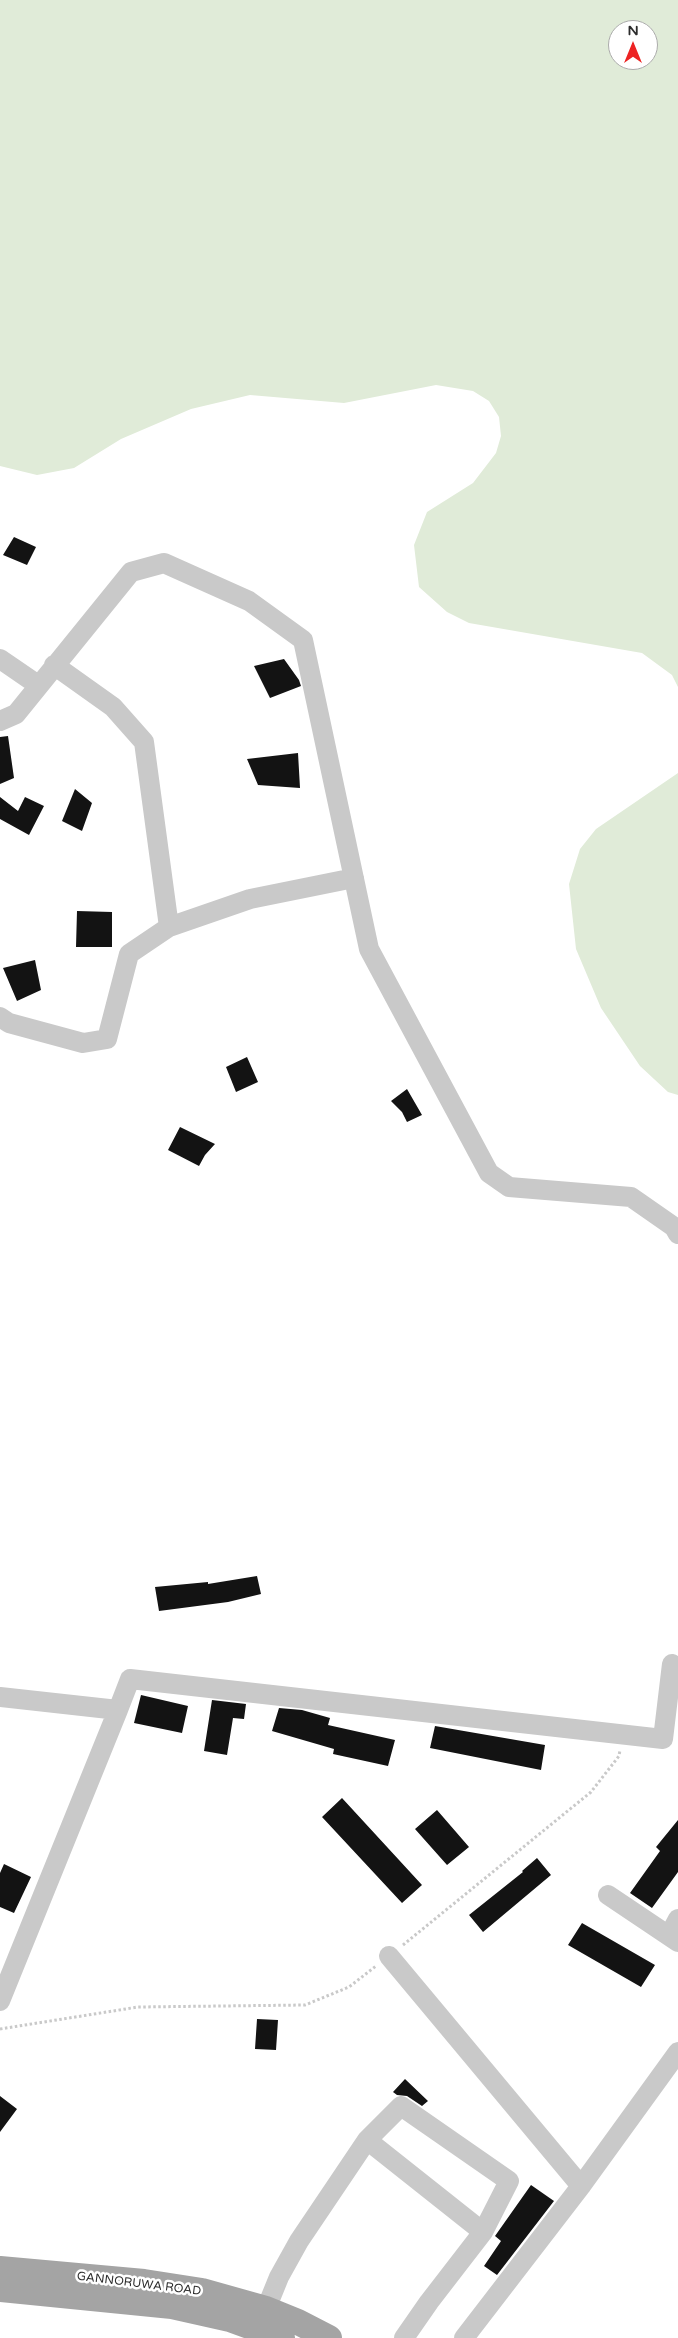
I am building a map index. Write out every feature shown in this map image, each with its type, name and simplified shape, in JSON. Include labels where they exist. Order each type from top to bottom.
[{"type":"main road","name":"GANNORUWA ROAD","points":[[0,2269],[108,2289],[263,2329],[282,2338]]},
{"type":"main road","name":"GANNORUWA ROAD","points":[[0,2289],[202,2291],[266,2309],[298,2322],[329,2338]]},
{"type":"street","points":[[0,721],[16,714],[131,572],[164,563],[249,601],[303,640],[369,949],[489,1173],[510,1187],[631,1197],[674,1227],[678,1234]]},
{"type":"street","points":[[0,659],[38,685]]},
{"type":"street","points":[[54,665],[112,707],[144,742],[169,927]]},
{"type":"street","points":[[0,1017],[9,1023],[83,1043],[107,1038],[129,954],[169,927],[250,899],[354,878]]},
{"type":"street","points":[[0,2001],[130,1679],[663,1739],[676,1663]]},
{"type":"street","points":[[0,1697],[118,1710]]},
{"type":"street","points":[[608,1895],[675,1932]]},
{"type":"street","points":[[389,1956],[581,2186]]},
{"type":"street","points":[[464,2338],[581,2186],[678,2052]]},
{"type":"street","points":[[266,2309],[279,2277],[299,2241],[366,2140],[400,2106],[509,2181],[483,2232],[428,2302],[404,2338]]},
{"type":"street","points":[[366,2140],[483,2232]]},
{"type":"path","points":[[0,2029],[138,2007],[305,2005],[349,1986],[389,1956],[591,1792],[619,1756],[623,1735]]},
{"type":"green space","points":[[0,0],[678,0],[678,687],[672,675],[642,653],[469,623],[447,612],[419,587],[414,545],[427,512],[473,483],[496,453],[501,436],[499,417],[489,401],[473,391],[436,385],[344,403],[250,395],[191,409],[121,439],[74,468],[37,475],[0,466]]},
{"type":"green space","points":[[678,773],[678,1095],[668,1092],[640,1066],[601,1008],[576,949],[569,884],[580,849],[596,829]]},
{"type":"building","points":[[14,537],[36,547],[27,565],[3,555]]},
{"type":"building","points":[[284,659],[299,680],[301,686],[270,698],[254,666]]},
{"type":"building","points":[[8,736],[14,778],[0,784],[0,737]]},
{"type":"building","points":[[298,753],[300,788],[258,785],[247,759]]},
{"type":"building","points":[[75,789],[92,803],[82,831],[62,821]]},
{"type":"building","points":[[0,797],[18,811],[25,797],[44,806],[29,835],[0,819]]},
{"type":"building","points":[[77,911],[112,912],[112,947],[76,947]]},
{"type":"building","points":[[35,960],[41,990],[17,1001],[3,968]]},
{"type":"building","points":[[247,1057],[258,1082],[236,1092],[226,1067]]},
{"type":"building","points":[[407,1089],[422,1115],[407,1122],[402,1112],[391,1101]]},
{"type":"building","points":[[180,1127],[215,1144],[205,1155],[199,1166],[168,1150]]},
{"type":"building","points":[[257,1576],[261,1594],[228,1602],[159,1611],[155,1587],[208,1582],[208,1584]]},
{"type":"building","points":[[141,1695],[188,1706],[182,1733],[134,1723]]},
{"type":"building","points":[[212,1700],[246,1704],[244,1719],[233,1718],[227,1755],[204,1751]]},
{"type":"building","points":[[279,1708],[302,1710],[330,1718],[328,1725],[395,1740],[388,1766],[333,1754],[334,1749],[272,1731]]},
{"type":"building","points":[[435,1726],[545,1745],[541,1770],[430,1748]]},
{"type":"building","points":[[342,1798],[422,1885],[402,1903],[322,1817]]},
{"type":"building","points":[[437,1810],[469,1847],[447,1865],[415,1829]]},
{"type":"building","points":[[678,1820],[678,1872],[652,1908],[630,1893],[660,1851],[656,1847]]},
{"type":"building","points":[[537,1858],[551,1875],[483,1932],[469,1915],[523,1872]]},
{"type":"building","points":[[4,1864],[31,1877],[14,1913],[0,1907],[0,1873]]},
{"type":"building","points":[[582,1923],[655,1965],[641,1987],[568,1945]]},
{"type":"building","points":[[257,2019],[278,2020],[276,2050],[255,2049]]},
{"type":"building","points":[[405,2079],[428,2101],[422,2106],[407,2096],[397,2095],[393,2092]]},
{"type":"building","points":[[0,2096],[17,2109],[0,2132]]},
{"type":"building","points":[[531,2185],[554,2201],[497,2275],[484,2266],[501,2241],[495,2236]]}]
